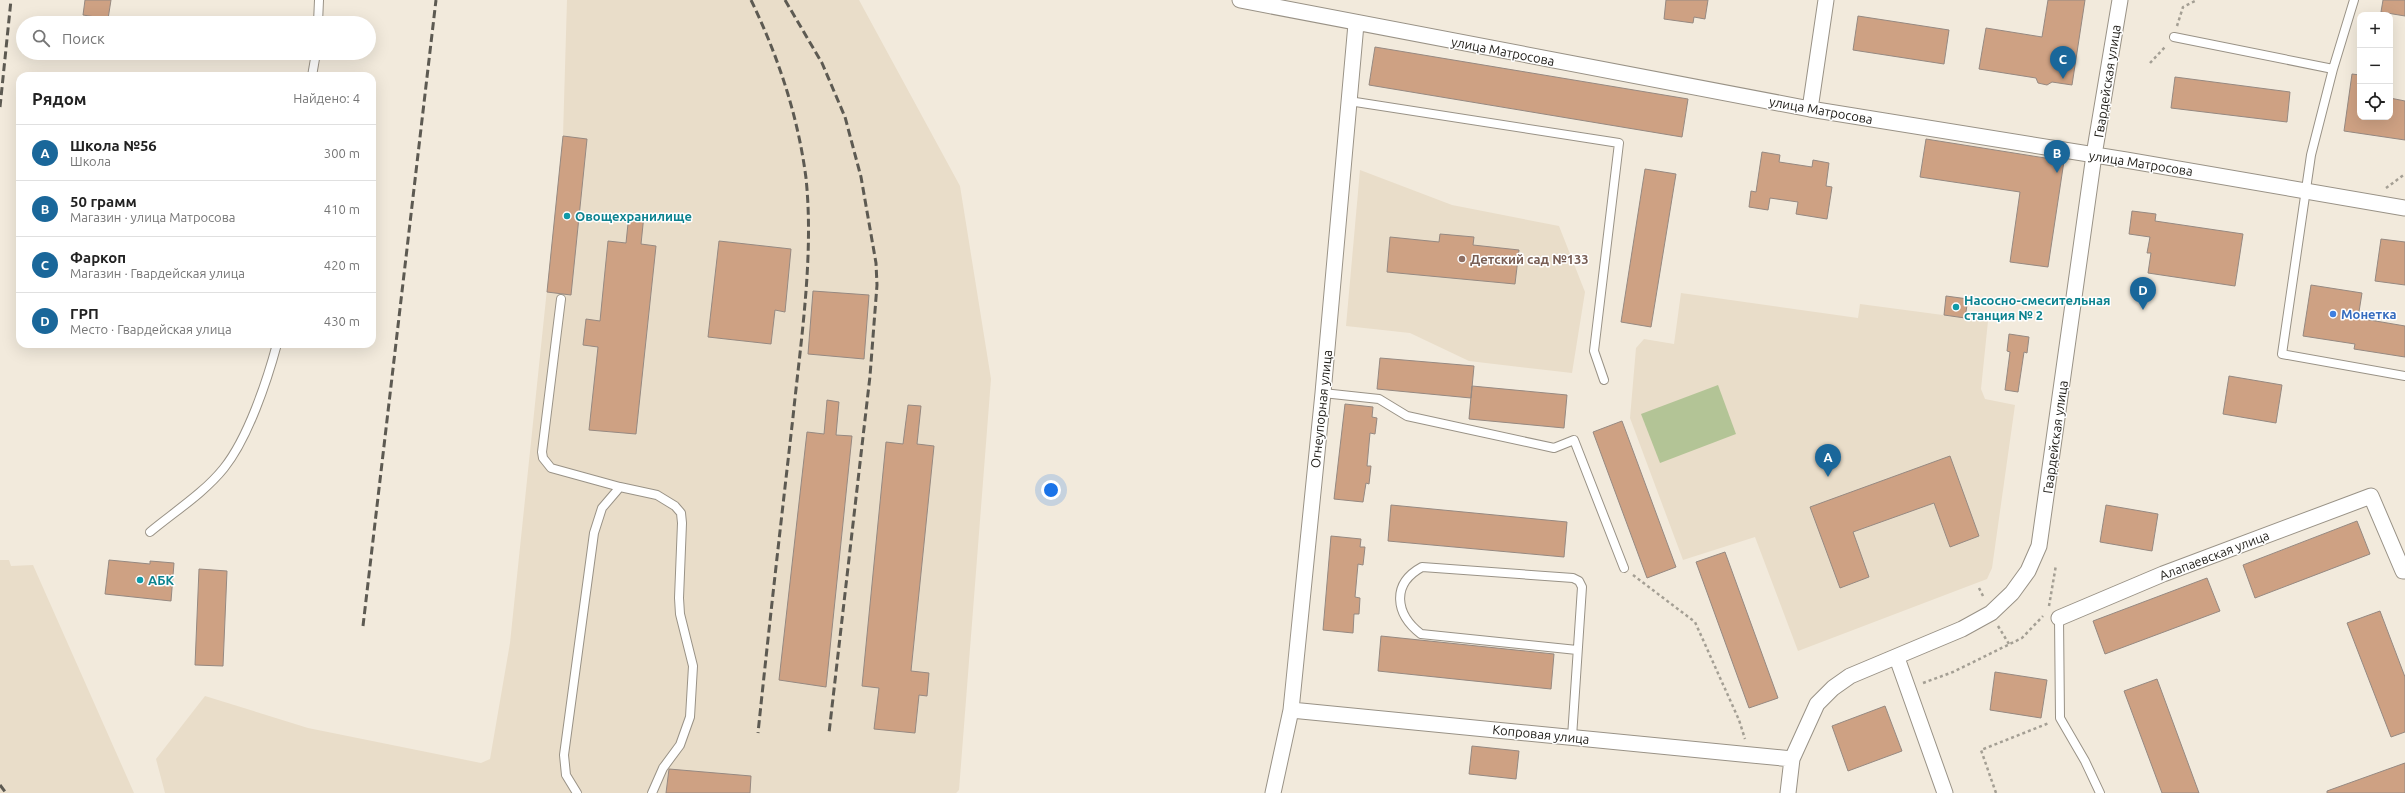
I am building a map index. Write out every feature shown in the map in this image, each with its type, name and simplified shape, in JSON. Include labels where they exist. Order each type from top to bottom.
[{"type":"street","name":"улица Матросова","points":[[1240,0],[1356,24],[1810,109],[2305,190],[2405,208]]},
{"type":"street","points":[[1810,109],[1826,0]]},
{"type":"street","name":"Гвардейская улица","points":[[1788,793],[1792,759],[1817,704],[1833,688],[1850,676],[1897,658],[1962,629],[1991,613],[2012,593],[2028,571],[2039,546],[2094,155],[2120,0]]},
{"type":"street","name":"Огнеупорная улица","points":[[1273,793],[1291,710],[1323,393],[1356,24]]},
{"type":"street","name":"Алапаевская улица","points":[[2059,618],[2163,574],[2371,496],[2404,573]]},
{"type":"street","points":[[1897,658],[1945,793]]},
{"type":"street","name":"Копровая улица","points":[[1291,710],[1792,759]]},
{"type":"lane","points":[[318,0],[318,16]]},
{"type":"lane","points":[[2354,0],[2333,69],[2311,155],[2282,354],[2405,376]]},
{"type":"lane","points":[[2174,38],[2333,69]]},
{"type":"lane","points":[[313,72],[315,60]]},
{"type":"lane","points":[[1349,101],[1618,143],[1594,351],[1604,380]]},
{"type":"lane","points":[[561,299],[543,439],[543,458],[551,468],[665,499],[681,513],[682,523],[679,598],[680,614],[693,666],[690,717],[680,745],[663,768],[652,793]]},
{"type":"lane","points":[[150,532],[205,487],[224,468],[250,422],[276,348]]},
{"type":"lane","points":[[1323,393],[1379,399],[1407,416],[1554,448],[1574,440],[1624,568]]},
{"type":"lane","points":[[577,793],[566,775],[564,755],[594,534],[602,508],[620,487]]},
{"type":"lane","points":[[1572,737],[1582,588],[1579,581],[1573,578],[1422,567],[1409,574],[1401,589],[1401,609],[1410,626],[1421,634],[1577,650]]},
{"type":"lane","points":[[2059,618],[2060,718],[2085,761],[2100,793]]},
{"type":"path","points":[[1908,688],[1953,672],[2022,638],[2048,611],[2056,565]]},
{"type":"path","points":[[1624,568],[1695,622],[1739,720],[1750,755]]},
{"type":"path","points":[[1996,793],[1981,750],[2060,718]]},
{"type":"shaded area","points":[[567,0],[859,0],[960,186],[991,379],[959,790],[956,793],[165,793],[156,759],[205,696],[308,728],[481,763],[490,759],[510,643],[563,136]]},
{"type":"shaded area","name":"Детский сад №133","points":[[1360,170],[1452,205],[1559,226],[1585,292],[1572,373],[1469,361],[1410,333],[1346,326]]},
{"type":"shaded area","points":[[1681,293],[1858,318],[1860,304],[1988,321],[1981,389],[1985,399],[2015,405],[1992,568],[1987,579],[1798,651],[1755,537],[1683,560],[1630,418],[1636,348],[1644,339],[1674,344]]},
{"type":"shaded area","points":[[0,560],[9,560],[11,566],[33,565],[134,793],[0,793]]},
{"type":"green space","points":[[1718,385],[1736,434],[1660,463],[1641,414]]},
{"type":"building","points":[[85,0],[111,0],[108,16],[83,15]]},
{"type":"building","points":[[1666,0],[1708,0],[1705,19],[1694,17],[1693,23],[1664,19]]},
{"type":"building","points":[[2048,0],[2085,0],[2072,85],[2052,82],[2047,85],[2038,83],[2036,78],[1979,69],[1986,28],[2042,37]]},
{"type":"building","points":[[2383,0],[2405,0],[2405,16],[2393,14],[2393,12],[2381,12]]},
{"type":"building","points":[[1858,16],[1949,30],[1944,64],[1853,50]]},
{"type":"building","points":[[1375,47],[1688,99],[1682,137],[1369,85]]},
{"type":"building","points":[[2352,74],[2357,75],[2357,120],[2393,120],[2393,99],[2405,101],[2405,140],[2344,131]]},
{"type":"building","points":[[2175,77],[2290,92],[2287,122],[2171,108]]},
{"type":"building","name":"Овощехранилище","points":[[563,136],[587,139],[571,295],[547,292]]},
{"type":"building","points":[[1926,139],[2064,161],[2048,267],[2010,262],[2020,192],[1920,177]]},
{"type":"building","points":[[1762,152],[1780,155],[1779,162],[1812,167],[1813,160],[1829,163],[1826,186],[1832,187],[1827,219],[1796,214],[1798,202],[1770,198],[1768,210],[1749,207],[1751,191],[1756,192]]},
{"type":"building","points":[[1645,169],[1676,174],[1651,327],[1621,322]]},
{"type":"building","points":[[2132,211],[2156,214],[2155,221],[2243,234],[2235,286],[2148,273],[2151,253],[2147,253],[2150,237],[2129,234]]},
{"type":"building","points":[[629,214],[644,215],[641,244],[656,246],[636,434],[589,430],[598,347],[583,345],[586,319],[600,321],[608,241],[626,243]]},
{"type":"building","points":[[1440,234],[1474,237],[1473,245],[1519,250],[1515,284],[1387,272],[1390,237],[1439,242]]},
{"type":"building","points":[[2381,239],[2405,242],[2405,285],[2375,281]]},
{"type":"building","points":[[719,241],[791,249],[785,312],[775,310],[771,344],[708,337]]},
{"type":"building","name":"Монетка","points":[[2311,285],[2362,293],[2358,318],[2405,326],[2405,357],[2354,349],[2355,344],[2303,336]]},
{"type":"building","points":[[813,291],[869,295],[864,359],[808,354]]},
{"type":"building","name":"Насосно-смесительная станция № 2","points":[[1946,296],[1968,299],[1965,318],[1944,315]]},
{"type":"building","points":[[2009,334],[2029,337],[2027,353],[2024,352],[2018,392],[2005,390],[2010,352],[2007,351]]},
{"type":"building","points":[[1380,358],[1474,366],[1471,398],[1377,389]]},
{"type":"building","points":[[2229,376],[2282,385],[2276,423],[2223,414]]},
{"type":"building","points":[[1472,386],[1567,395],[1564,428],[1469,419]]},
{"type":"building","points":[[827,400],[839,402],[836,435],[852,436],[826,687],[779,680],[807,432],[824,434]]},
{"type":"building","points":[[1345,404],[1373,407],[1372,417],[1377,418],[1375,434],[1370,433],[1367,466],[1371,466],[1369,484],[1366,483],[1363,502],[1334,499]]},
{"type":"building","points":[[908,405],[921,406],[917,444],[934,446],[911,671],[929,673],[927,696],[919,695],[915,733],[874,729],[879,688],[862,686],[886,442],[903,444]]},
{"type":"building","points":[[1622,421],[1676,567],[1647,578],[1593,432]]},
{"type":"building","points":[[1950,456],[1979,536],[1950,547],[1934,503],[1853,532],[1869,577],[1840,588],[1810,507]]},
{"type":"building","points":[[1391,505],[1567,522],[1564,557],[1388,541]]},
{"type":"building","points":[[2106,505],[2158,514],[2152,551],[2100,542]]},
{"type":"building","points":[[2357,521],[2370,554],[2255,598],[2243,565]]},
{"type":"building","points":[[1331,536],[1361,539],[1360,547],[1365,547],[1363,565],[1358,564],[1355,597],[1360,598],[1359,614],[1354,614],[1353,633],[1323,630]]},
{"type":"building","points":[[1725,552],[1778,698],[1749,708],[1696,562]]},
{"type":"building","name":"АБК","points":[[109,560],[150,564],[150,561],[174,563],[171,601],[105,594]]},
{"type":"building","points":[[199,569],[227,571],[223,666],[195,665]]},
{"type":"building","points":[[2207,578],[2220,611],[2105,654],[2093,621]]},
{"type":"building","points":[[2380,611],[2405,677],[2405,732],[2391,737],[2347,623]]},
{"type":"building","points":[[1381,636],[1554,654],[1551,689],[1378,671]]},
{"type":"building","points":[[1995,672],[2047,680],[2041,718],[1990,710]]},
{"type":"building","points":[[2157,679],[2199,793],[2162,793],[2124,691]]},
{"type":"building","points":[[1885,706],[1902,751],[1848,771],[1832,726]]},
{"type":"building","points":[[1472,746],[1519,751],[1516,779],[1469,774]]},
{"type":"building","points":[[2405,763],[2405,793],[2327,793],[2327,791]]},
{"type":"building","points":[[669,769],[751,776],[750,793],[666,793]]},
{"type":"railway","points":[[0,107],[11,0]]},
{"type":"railway","points":[[363,626],[436,0]]},
{"type":"railway","points":[[751,0],[770,43],[786,87],[798,132],[806,178],[808,207],[808,267],[806,298],[758,733]]},
{"type":"railway","points":[[785,0],[822,63],[845,117],[861,177],[876,263],[877,285],[870,376],[829,733]]},
{"type":"railway","points":[[0,785],[6,793]]},
{"type":"place","name":"Фаркоп","points":[[2063,79]]},
{"type":"place","name":"50 грамм","points":[[2057,173]]},
{"type":"place","name":"Овощехранилище","points":[[567,216]]},
{"type":"place","name":"Детский сад №133","points":[[1462,259]]},
{"type":"place","name":"Насосно-смесительная станция № 2","points":[[1956,307]]},
{"type":"place","name":"ГРП","points":[[2143,310]]},
{"type":"place","name":"Монетка","points":[[2333,314]]},
{"type":"place","name":"Школа №56","points":[[1828,477]]},
{"type":"place","name":"АБК","points":[[140,580]]}]
